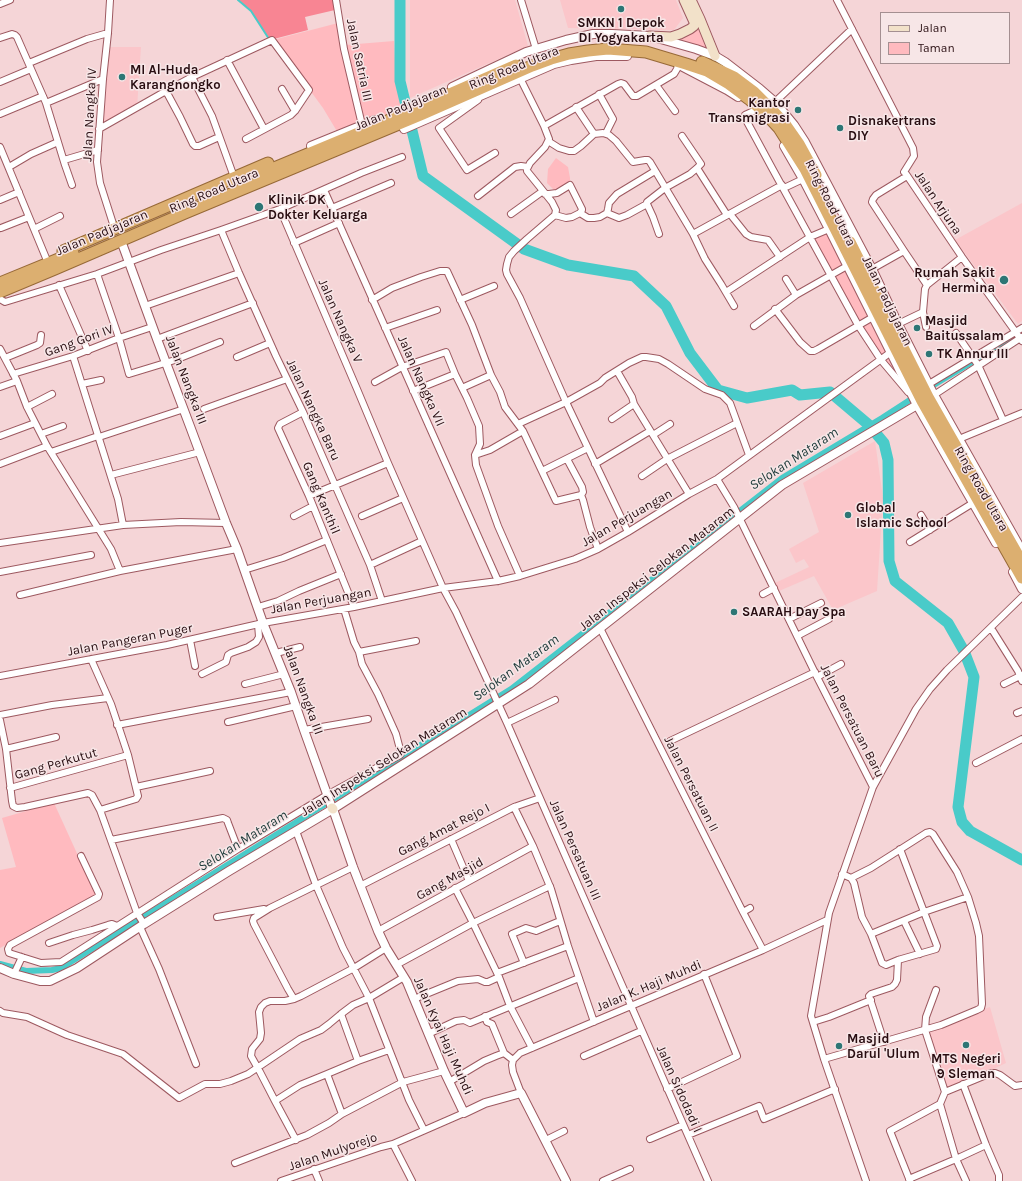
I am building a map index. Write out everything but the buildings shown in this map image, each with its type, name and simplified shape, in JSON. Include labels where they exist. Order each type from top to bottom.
[{"type":"highway","name":"Jalan Padjajaran","points":[[422,111],[482,76],[546,53],[586,44],[608,43],[646,46],[712,65],[734,76],[754,92],[774,112],[785,124],[799,144],[884,301],[923,394]]},
{"type":"highway","name":"Jalan Padjajaran","points":[[51,263],[186,215],[422,111],[551,59],[569,54],[608,49],[646,52],[686,64],[707,71],[729,84],[749,99],[779,128],[805,169],[818,202],[941,427],[952,440],[1022,562]]},
{"type":"highway","name":"Jalan Padjajaran","points":[[0,292],[40,271],[51,263],[312,148],[401,120]]},
{"type":"highway","name":"Ring Road Utara","points":[[0,278],[51,263],[115,230],[234,177],[312,148]]},
{"type":"highway","name":"Ring Road Utara","points":[[0,299],[123,246],[186,215]]},
{"type":"highway","name":"Jalan Padjajaran","points":[[0,283],[40,271]]},
{"type":"highway","name":"Jalan Padjajaran","points":[[952,440],[964,481],[1022,578]]},
{"type":"main road","points":[[650,36],[671,37],[694,26],[694,22],[684,0]]},
{"type":"main road","points":[[691,0],[715,56]]},
{"type":"street","points":[[0,4],[10,0]]},
{"type":"street","name":"Jalan Nangka IV","points":[[110,0],[99,129],[98,172],[115,230]]},
{"type":"street","name":"Jalan Satria III","points":[[336,0],[344,49],[362,125]]},
{"type":"street","points":[[521,0],[536,49]]},
{"type":"street","points":[[774,102],[852,29],[837,0]]},
{"type":"street","name":"Jalan Arjuna","points":[[852,29],[913,148],[914,156],[904,172],[962,257],[1019,336]]},
{"type":"street","points":[[0,82],[87,39],[108,33]]},
{"type":"street","points":[[0,38],[12,34],[16,36],[46,103],[72,185]]},
{"type":"street","name":"Ring Road Utara","points":[[482,76],[526,52],[566,40],[593,34],[650,36],[715,56],[741,74],[774,102],[794,125],[805,142],[872,269],[884,301],[898,324],[923,394],[973,502],[1022,589]]},
{"type":"street","points":[[99,129],[192,77],[272,40],[309,90],[291,115],[246,138]]},
{"type":"street","name":"Ring Road Utara","points":[[422,111],[487,93],[554,64],[596,56],[622,55],[662,60],[678,65],[727,90],[756,110],[775,131],[818,202],[828,229],[891,352],[923,394],[1022,551]]},
{"type":"street","points":[[227,60],[264,130]]},
{"type":"street","points":[[544,126],[621,83],[624,84],[631,94],[635,96],[674,74],[678,65]]},
{"type":"street","points":[[192,77],[208,108],[234,177]]},
{"type":"street","points":[[46,103],[103,78]]},
{"type":"street","points":[[520,78],[544,126],[548,142],[528,167],[528,173],[555,206],[556,210],[555,215],[514,251],[509,257],[506,270],[566,402],[628,532]]},
{"type":"street","points":[[656,85],[675,111]]},
{"type":"street","points":[[282,89],[295,111]]},
{"type":"street","points":[[166,91],[195,146],[199,146],[220,137]]},
{"type":"street","points":[[487,93],[439,128],[467,170],[495,153]]},
{"type":"street","points":[[599,94],[613,119],[606,133]]},
{"type":"street","points":[[0,114],[43,96]]},
{"type":"street","points":[[576,107],[594,134]]},
{"type":"street","points":[[756,110],[745,115],[745,118],[858,325],[881,360],[907,391],[923,394]]},
{"type":"street","name":"Ring Road Utara","points":[[312,148],[362,125],[401,120]]},
{"type":"street","points":[[548,142],[569,151],[582,146],[594,134],[606,133],[616,141],[631,161],[647,160],[650,162],[693,234],[705,259],[734,306]]},
{"type":"street","points":[[607,213],[619,218],[627,215],[647,204],[648,200],[698,168],[701,164],[682,136]]},
{"type":"street","points":[[8,167],[31,154],[58,142]]},
{"type":"street","points":[[0,150],[34,229],[51,263]]},
{"type":"street","points":[[64,160],[98,150]]},
{"type":"street","points":[[0,299],[5,302],[97,274],[128,261],[280,209],[361,173],[402,157]]},
{"type":"street","points":[[478,196],[515,167],[528,167]]},
{"type":"street","points":[[698,168],[729,214],[746,234],[751,237],[768,240],[780,257]]},
{"type":"street","points":[[580,213],[588,218],[600,217],[607,213],[609,203],[617,194],[655,171]]},
{"type":"street","points":[[907,176],[876,195],[872,202],[927,285],[923,312],[926,327]]},
{"type":"street","points":[[693,234],[783,187],[803,179]]},
{"type":"street","points":[[332,208],[390,183]]},
{"type":"street","points":[[544,192],[549,194],[557,193],[570,185],[582,209],[580,213]]},
{"type":"street","name":"Jalan Nangka VII","points":[[324,190],[498,581]]},
{"type":"street","points":[[0,200],[19,192]]},
{"type":"street","points":[[511,214],[544,192]]},
{"type":"street","points":[[647,204],[654,217],[659,234]]},
{"type":"street","name":"Jalan Nangka V","points":[[280,209],[443,588]]},
{"type":"street","points":[[555,215],[566,218],[580,213]]},
{"type":"street","points":[[34,229],[60,216]]},
{"type":"street","points":[[1,228],[29,217]]},
{"type":"street","points":[[294,243],[339,223]]},
{"type":"street","points":[[726,292],[810,237],[828,229]]},
{"type":"street","name":"Jalan Nangka Baru","points":[[221,230],[270,344],[303,412],[370,565],[382,601]]},
{"type":"street","name":"Jalan Nangka III","points":[[123,246],[152,327],[237,549],[258,607],[261,624],[276,653],[291,692],[353,867]]},
{"type":"street","points":[[872,269],[904,251]]},
{"type":"street","points":[[927,285],[962,257]]},
{"type":"street","points":[[754,326],[796,295],[847,266]]},
{"type":"street","points":[[372,300],[392,288],[440,271],[445,270],[448,272],[472,325],[491,375],[505,406],[523,431],[556,501],[581,495]]},
{"type":"street","points":[[145,306],[239,273]]},
{"type":"street","points":[[97,274],[119,338],[129,374],[166,363],[220,342]]},
{"type":"street","points":[[786,279],[796,295]]},
{"type":"street","points":[[59,285],[88,351]]},
{"type":"street","points":[[460,300],[494,286]]},
{"type":"street","points":[[157,339],[253,303]]},
{"type":"street","points":[[385,328],[437,310]]},
{"type":"street","points":[[775,310],[800,342],[810,351],[818,349],[873,316]]},
{"type":"street","points":[[898,324],[923,312]]},
{"type":"street","name":"Gang Gori IV","points":[[13,374],[88,351],[119,338],[152,327]]},
{"type":"street","name":"Jalan Inspeksi Selokan Mataram","points":[[0,968],[40,981],[50,981],[56,979],[77,968],[142,924],[332,809],[496,700],[529,684],[739,517],[782,485],[923,394],[1019,336],[1022,328]]},
{"type":"street","points":[[956,333],[975,362],[1003,420]]},
{"type":"street","points":[[5,358],[37,345],[40,343],[42,335]]},
{"type":"street","points":[[237,357],[270,344]]},
{"type":"street","points":[[0,349],[17,381],[27,407],[49,449],[111,549],[120,571]]},
{"type":"street","points":[[375,382],[402,367],[445,352],[446,353],[479,426],[480,444],[475,455],[476,465],[498,526],[520,576]]},
{"type":"street","name":"Jalan Perjuangan","points":[[261,624],[344,609],[443,588],[498,581],[520,576],[575,559],[598,549],[689,494],[717,479],[891,352]]},
{"type":"street","points":[[72,356],[118,499],[123,525]]},
{"type":"street","points":[[518,424],[566,402],[600,383],[605,378],[629,363],[642,357],[659,360],[668,364],[705,389],[722,395],[730,404],[749,456]]},
{"type":"street","name":"Jalan Inspeksi Selokan Mataram","points":[[923,394],[975,362]]},
{"type":"street","points":[[617,371],[632,397],[634,404],[689,494]]},
{"type":"street","points":[[413,391],[455,374]]},
{"type":"street","points":[[462,388],[491,375]]},
{"type":"street","points":[[204,409],[287,379]]},
{"type":"street","points":[[82,384],[101,380]]},
{"type":"street","points":[[0,387],[17,381]]},
{"type":"street","points":[[27,407],[52,394]]},
{"type":"street","points":[[612,419],[634,404]]},
{"type":"street","points":[[0,464],[49,449],[98,437],[184,409]]},
{"type":"street","name":"Gang Kanthil","points":[[303,412],[280,424],[278,428],[309,496],[354,607]]},
{"type":"street","points":[[952,440],[1020,413],[1022,421]]},
{"type":"street","points":[[0,436],[35,423]]},
{"type":"street","points":[[642,476],[667,459],[737,423]]},
{"type":"street","points":[[595,464],[670,424]]},
{"type":"street","points":[[41,434],[63,426]]},
{"type":"street","points":[[475,455],[490,450],[523,431]]},
{"type":"street","points":[[542,471],[588,448]]},
{"type":"street","points":[[111,476],[200,452]]},
{"type":"street","points":[[567,459],[583,490],[581,495],[598,549]]},
{"type":"street","points":[[309,496],[388,463]]},
{"type":"street","name":"Jalan Persatuan Baru","points":[[717,479],[734,507],[873,787],[827,920],[811,1010],[811,1016],[824,1059],[866,1181]]},
{"type":"street","points":[[362,516],[403,498]]},
{"type":"street","points":[[910,542],[973,502]]},
{"type":"street","points":[[294,516],[313,506]]},
{"type":"street","points":[[921,515],[930,530]]},
{"type":"street","points":[[0,543],[123,525],[181,522],[226,523]]},
{"type":"street","points":[[244,570],[283,558],[327,540]]},
{"type":"street","points":[[370,565],[422,541]]},
{"type":"street","points":[[20,595],[120,571],[237,549]]},
{"type":"street","points":[[0,572],[90,555]]},
{"type":"street","points":[[258,607],[278,601],[341,574]]},
{"type":"street","points":[[443,588],[456,612],[496,700]]},
{"type":"street","points":[[763,594],[774,588]]},
{"type":"street","points":[[873,787],[916,709],[930,688],[1022,597]]},
{"type":"street","points":[[789,620],[821,603]]},
{"type":"street","points":[[81,856],[99,894],[98,897],[10,945],[8,949],[9,953],[21,959],[41,962],[61,962],[238,849],[401,754],[396,734],[378,694],[362,664],[344,609]]},
{"type":"street","points":[[797,636],[829,619]]},
{"type":"street","points":[[202,674],[226,662],[228,655],[231,653],[248,647],[256,642],[259,637],[261,624]]},
{"type":"street","name":"Jalan Pangeran Puger","points":[[0,676],[190,640],[261,624]]},
{"type":"street","name":"Jalan Persatuan II","points":[[600,628],[742,912],[763,950]]},
{"type":"street","points":[[991,628],[1021,678],[1004,684]]},
{"type":"street","points":[[190,640],[195,666]]},
{"type":"street","points":[[359,652],[416,641]]},
{"type":"street","points":[[276,653],[300,647]]},
{"type":"street","points":[[91,659],[108,698],[128,755],[138,796],[136,799],[100,810]]},
{"type":"street","points":[[670,741],[841,664]]},
{"type":"street","points":[[245,684],[284,674]]},
{"type":"street","points":[[117,725],[291,692]]},
{"type":"street","points":[[0,715],[52,705],[108,698]]},
{"type":"street","name":"Jalan Persatuan III","points":[[496,700],[631,1005]]},
{"type":"street","points":[[507,723],[555,700]]},
{"type":"street","points":[[228,722],[296,706]]},
{"type":"street","points":[[304,730],[368,719]]},
{"type":"street","name":"Gang Perkutut","points":[[0,720],[6,749],[10,788],[128,755]]},
{"type":"street","points":[[6,749],[56,737]]},
{"type":"street","points":[[976,763],[1022,739]]},
{"type":"street","points":[[136,787],[210,772]]},
{"type":"street","points":[[10,788],[12,804],[15,808],[88,793],[92,795],[100,810],[138,914],[196,1064]]},
{"type":"street","name":"Gang Amat Rejo I","points":[[360,886],[514,807],[540,798]]},
{"type":"street","points":[[514,807],[550,886],[568,946],[594,1022]]},
{"type":"street","points":[[111,840],[223,818],[227,820],[238,849]]},
{"type":"street","points":[[296,831],[316,885],[343,948],[369,998],[409,1100],[424,1130]]},
{"type":"street","points":[[824,1059],[952,1021],[981,1008],[982,1004],[979,936],[968,897],[957,872],[933,834],[926,832],[871,868],[851,878]]},
{"type":"street","points":[[451,839],[469,881]]},
{"type":"street","name":"Gang Masjid","points":[[378,931],[533,846]]},
{"type":"street","points":[[842,874],[851,878],[854,883],[862,917],[884,964],[886,965],[936,948],[937,946],[900,849]]},
{"type":"street","points":[[294,999],[254,924],[254,918],[270,908],[353,867]]},
{"type":"street","name":"Jalan Kyai Haji Muhdi","points":[[353,867],[378,931],[414,999],[444,1071],[464,1113],[485,1103],[521,1093]]},
{"type":"street","points":[[396,966],[473,922],[550,886]]},
{"type":"street","points":[[455,888],[498,975],[510,1006],[532,1048]]},
{"type":"street","points":[[871,934],[924,912],[968,897]]},
{"type":"street","points":[[217,916],[270,908]]},
{"type":"street","points":[[742,912],[750,908]]},
{"type":"street","name":"Jalan K. Haji Muhdi","points":[[512,1060],[520,1053],[763,950],[827,920]]},
{"type":"street","points":[[524,963],[512,934],[526,928],[536,932],[560,921]]},
{"type":"street","points":[[904,921],[920,954]]},
{"type":"street","points":[[49,943],[73,934],[112,924],[117,926]]},
{"type":"street","points":[[414,999],[458,981],[478,979],[488,982],[498,975],[524,963],[568,946]]},
{"type":"street","points":[[296,1140],[258,1068],[252,1060],[250,1053],[260,1039],[262,1033],[259,1012],[261,1007],[265,1003],[294,999],[354,968],[386,948]]},
{"type":"street","points":[[15,973],[21,959]]},
{"type":"street","points":[[884,1042],[869,996],[892,987],[895,984],[897,980],[898,960]]},
{"type":"street","points":[[667,1089],[738,1056],[704,974]]},
{"type":"street","points":[[0,1011],[27,1018],[67,1035],[123,1054],[179,1098],[204,1084],[220,1084],[248,1074],[283,1049],[300,1039],[321,1030],[353,1005],[369,998],[404,978]]},
{"type":"street","points":[[428,1034],[456,1021],[464,1020],[470,1023],[579,978]]},
{"type":"street","points":[[936,990],[926,1017],[925,1030],[946,1092]]},
{"type":"street","points":[[813,1022],[871,1000]]},
{"type":"street","name":"Jalan Sidodadi I","points":[[631,1005],[708,1181]]},
{"type":"street","points":[[341,1014],[358,1061]]},
{"type":"street","points":[[485,1016],[487,1022],[492,1024],[504,1053],[512,1060],[513,1072],[521,1093],[566,1181]]},
{"type":"street","points":[[584,1056],[642,1030]]},
{"type":"street","points":[[275,1101],[300,1085],[389,1050]]},
{"type":"street","points":[[449,1082],[484,1061],[504,1053]]},
{"type":"street","points":[[235,1163],[296,1140],[403,1082],[444,1071]]},
{"type":"street","points":[[986,1145],[910,1180],[890,1131],[940,1104],[946,1092],[991,1073],[1000,1075],[1015,1086],[1022,1085]]},
{"type":"street","points":[[327,1074],[342,1114]]},
{"type":"street","points":[[963,1084],[986,1145],[996,1166],[1000,1181]]},
{"type":"street","points":[[688,1135],[759,1106],[764,1119],[835,1089]]},
{"type":"street","points":[[940,1104],[956,1159],[966,1181]]},
{"type":"street","name":"Jalan Mulyorejo","points":[[282,1181],[393,1144],[464,1113]]},
{"type":"street","points":[[650,1139],[683,1125]]},
{"type":"street","points":[[546,1140],[564,1132]]},
{"type":"street","points":[[393,1144],[412,1181]]},
{"type":"street","points":[[603,1181],[630,1169]]},
{"type":"street","points":[[314,1170],[319,1181]]},
{"type":"shaded area","points":[[238,0],[333,0],[335,10],[305,17],[308,30],[270,40],[251,11]]},
{"type":"shaded area","points":[[410,0],[515,0],[528,46],[410,98]]},
{"type":"shaded area","name":"SMKN 1 Depok DI Yogyakarta","points":[[560,0],[676,0],[683,18],[674,30],[568,28]]},
{"type":"shaded area","name":"MI Al-Huda Karangnongko","points":[[107,47],[141,47],[137,108],[101,126]]},
{"type":"shaded area","name":"Rumah Sakit Hermina","points":[[1022,203],[1022,321],[1018,324],[955,240]]},
{"type":"shaded area","name":"Global Islamic School","points":[[875,441],[883,498],[877,591],[833,610],[814,576],[779,591],[775,583],[809,567],[804,559],[796,563],[789,549],[819,532],[803,483]]},
{"type":"shaded area","name":"MTS Negeri 9 Sleman","points":[[990,1007],[1006,1063],[947,1091],[926,1028]]},
{"type":"green space","points":[[700,20],[712,53],[671,38]]},
{"type":"green space","points":[[338,23],[349,86],[359,125],[338,133],[323,108],[273,40]]},
{"type":"green space","points":[[394,41],[396,80],[405,106],[364,124],[345,45]]},
{"type":"green space","points":[[556,158],[568,167],[570,184],[556,192],[547,183],[548,169]]},
{"type":"green space","points":[[829,229],[912,393],[881,360],[810,237]]},
{"type":"green space","points":[[54,803],[96,895],[0,948],[0,870],[16,867],[2,818]]},
{"type":"waterway","points":[[238,0],[251,11],[269,39]]},
{"type":"waterway","points":[[400,0],[400,81],[423,176],[524,249],[568,265],[634,276],[666,306],[690,353],[718,390],[747,398],[792,390],[800,395],[830,392],[869,425],[884,443],[888,460],[889,561],[895,581],[948,623],[964,651],[974,677],[958,807],[962,822],[970,831],[1022,860]]},
{"type":"waterway","name":"Selokan Mataram","points":[[927,389],[1022,332]]},
{"type":"waterway","name":"Selokan Mataram","points":[[0,964],[26,971],[52,970],[61,968],[511,689],[782,478],[916,396]]},
{"type":"place","name":"SMKN 1 Depok DI Yogyakarta","points":[[621,9]]},
{"type":"place","name":"MI Al-Huda Karangnongko","points":[[122,77]]},
{"type":"place","name":"Kantor Transmigrasi","points":[[798,110]]},
{"type":"place","name":"Disnakertrans DIY","points":[[840,128]]},
{"type":"place","name":"Klinik DK Dokter Keluarga","points":[[259,207]]},
{"type":"place","name":"Rumah Sakit Hermina","points":[[1004,280]]},
{"type":"place","name":"Masjid Baitussalam","points":[[917,328]]},
{"type":"place","name":"TK Annur III","points":[[929,354]]},
{"type":"place","name":"Global Islamic School","points":[[848,515]]},
{"type":"place","name":"SAARAH Day Spa","points":[[734,612]]},
{"type":"place","name":"MTS Negeri 9 Sleman","points":[[966,1045]]},
{"type":"place","name":"Masjid Darul 'Ulum","points":[[839,1046]]}]
